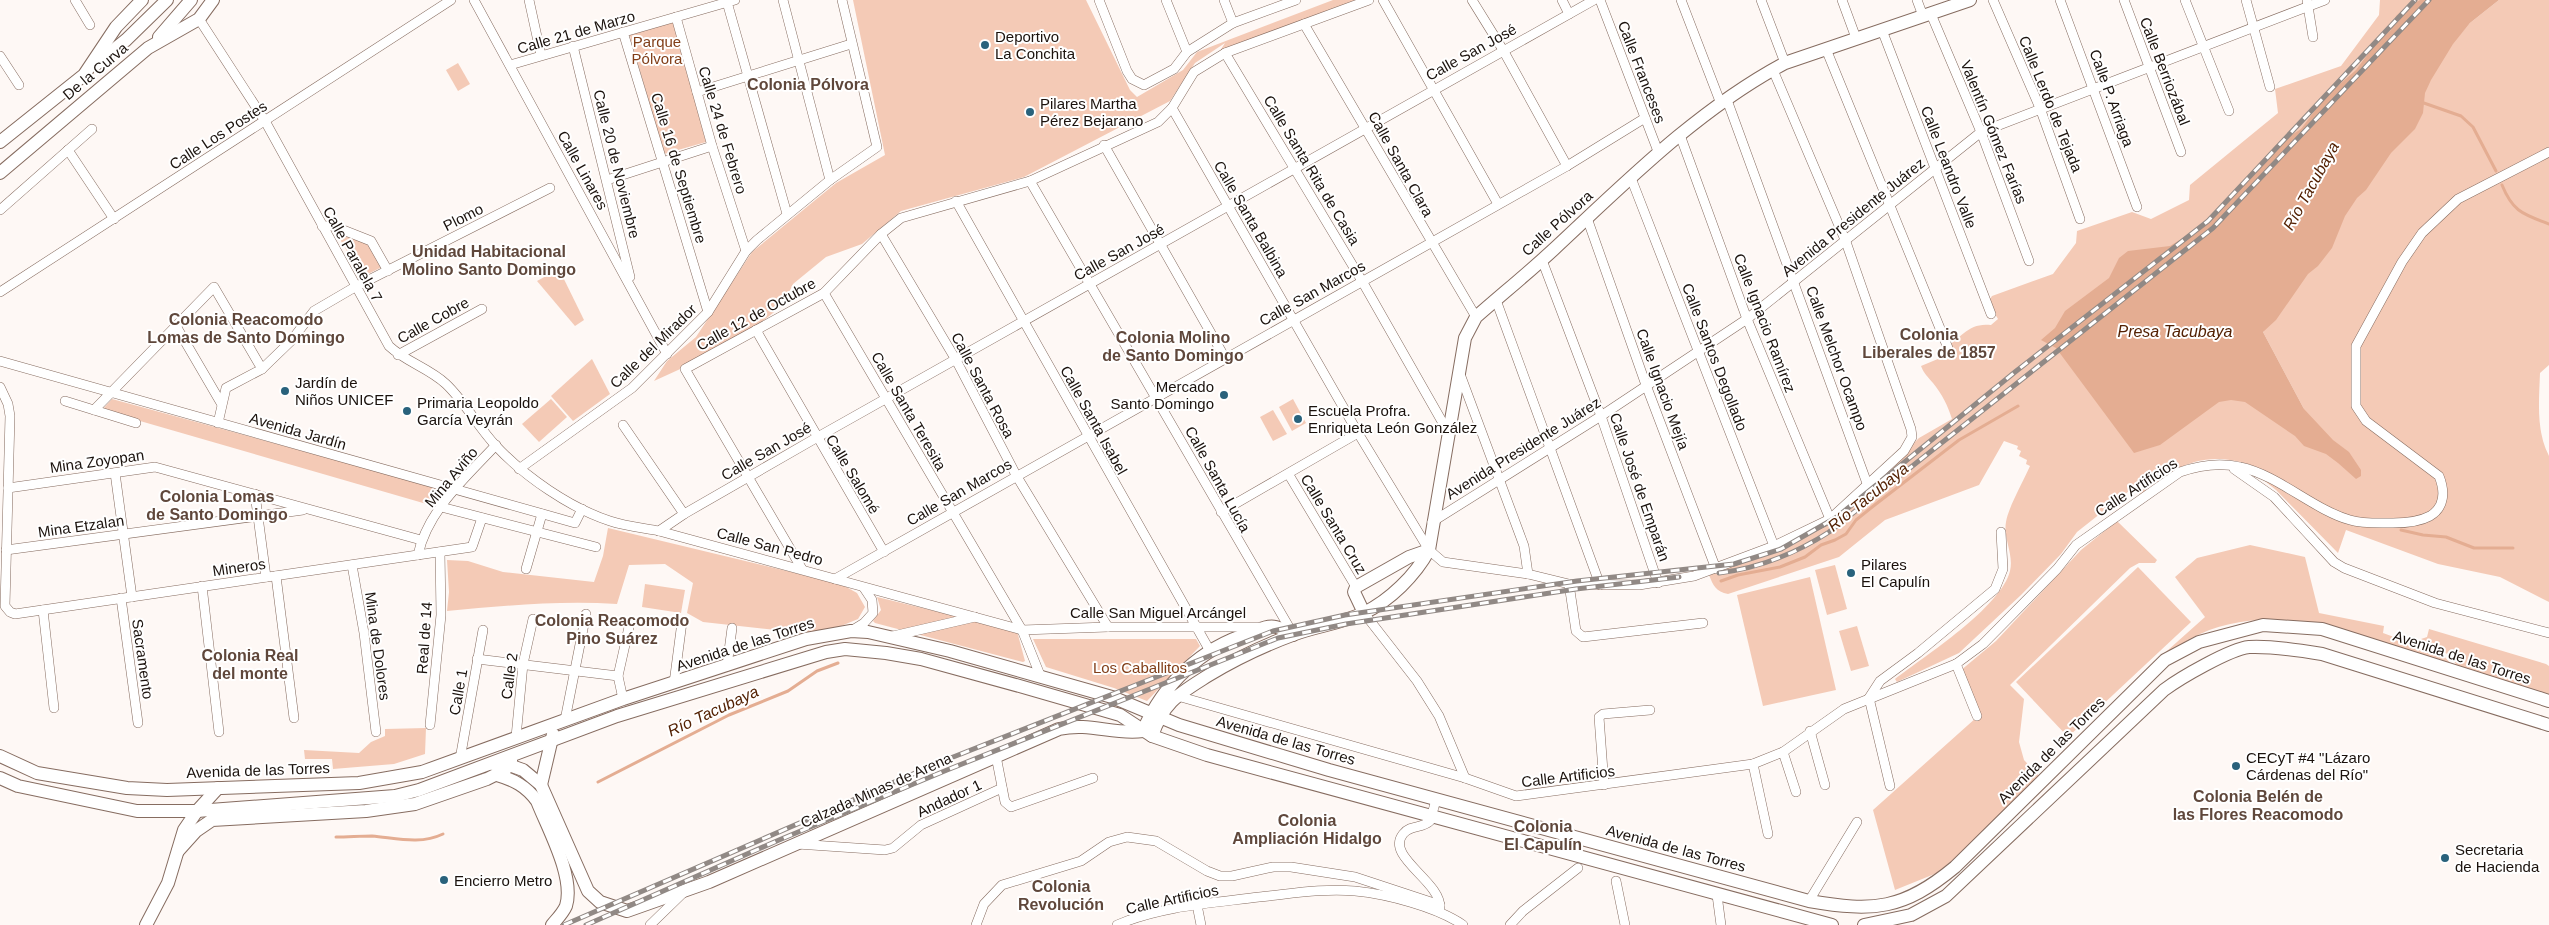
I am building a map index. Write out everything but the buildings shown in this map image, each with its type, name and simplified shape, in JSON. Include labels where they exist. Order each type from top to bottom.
[{"type":"street","points":[[75,0],[90,25]]},
{"type":"street","name":"De la Curva","points":[[0,142],[84,75],[116,27],[142,0]]},
{"type":"street","points":[[84,75],[126,40],[167,0]]},
{"type":"street","points":[[148,48],[184,12],[191,0]]},
{"type":"street","name":"De la Curva","points":[[0,173],[148,48],[200,19],[213,0]]},
{"type":"street","name":"Calle Los Postes","points":[[0,292],[451,0]]},
{"type":"street","name":"Calle Linares","points":[[474,0],[667,354]]},
{"type":"street","points":[[529,0],[541,55]]},
{"type":"street","points":[[783,0],[830,180]]},
{"type":"street","points":[[697,92],[851,44],[842,0]]},
{"type":"street","points":[[1099,0],[1132,80],[1138,84],[1150,84],[1174,69],[1187,52],[1233,23],[1283,2],[1296,0]]},
{"type":"street","points":[[1166,0],[1187,52]]},
{"type":"street","points":[[1224,0],[1233,23]]},
{"type":"street","points":[[956,202],[1030,181],[1104,145],[1158,122],[1172,108],[1194,72],[1225,53],[1369,0]]},
{"type":"street","points":[[1383,0],[1432,90],[1498,204]]},
{"type":"street","points":[[1472,0],[1503,50],[1567,166]]},
{"type":"street","points":[[1562,0],[1569,14]]},
{"type":"street","name":"Calle San José","points":[[659,531],[684,514],[816,438],[1594,0]]},
{"type":"street","name":"Calle Franceses","points":[[1600,0],[1659,154]]},
{"type":"street","name":"Calle Melchor Ocampo","points":[[1681,0],[1724,102],[1795,283],[1868,486]]},
{"type":"street","points":[[1761,0],[1785,63]]},
{"type":"street","points":[[1842,0],[1856,38]]},
{"type":"street","name":"Valentín Gómez Farías","points":[[1917,0],[1927,15],[1980,132],[2029,261]]},
{"type":"street","name":"Calle Pólvora","points":[[1429,550],[1458,370],[1465,338],[1476,317],[1680,135],[1724,102],[1773,70],[1785,63],[1970,0]]},
{"type":"street","name":"Calle Lerdo de Tejada","points":[[1994,0],[2040,108],[2080,219]]},
{"type":"street","name":"Calle P. Arriaga","points":[[2060,0],[2137,206]]},
{"type":"street","name":"Calle Berriozábal","points":[[2124,0],[2181,152]]},
{"type":"street","points":[[2185,0],[2229,111]]},
{"type":"street","points":[[2246,0],[2270,87]]},
{"type":"street","name":"Avenida Presidente Juárez","points":[[1432,522],[1601,416],[1747,319],[1795,283],[1980,132],[2204,48],[2308,3],[2325,0]]},
{"type":"street","points":[[731,1],[749,76],[788,214]]},
{"type":"street","name":"Calle 21 de Marzo","points":[[510,65],[731,1]]},
{"type":"street","points":[[2308,3],[2313,37]]},
{"type":"street","name":"Calle 24 de Febrero","points":[[676,17],[712,146],[746,251]]},
{"type":"street","name":"Calle Paralela 7","points":[[200,19],[265,121],[389,346],[398,355],[435,374],[447,385],[519,470]]},
{"type":"street","name":"Calle Santa Clara","points":[[1304,24],[1430,242],[1476,317]]},
{"type":"street","name":"Calle Leandro Valle","points":[[1882,30],[1991,314]]},
{"type":"street","name":"Calle 16 de Septiembre","points":[[623,32],[708,312]]},
{"type":"street","name":"Calle del Mirador","points":[[519,470],[632,388],[708,312],[746,251],[767,230],[830,180],[877,147],[851,44]]},
{"type":"street","name":"Calle 20 de Noviembre","points":[[573,46],[633,289]]},
{"type":"street","points":[[1826,49],[1948,348]]},
{"type":"street","name":"Calle Santa Rita de Casia","points":[[1225,53],[1362,281],[1448,432]]},
{"type":"street","points":[[0,56],[18,86]]},
{"type":"street","points":[[1429,550],[1443,562],[1528,574],[1569,584],[1639,585],[1658,583],[1716,569],[1774,546],[1830,519],[1904,451],[1912,437],[1911,429],[1846,242],[1773,70]]},
{"type":"street","name":"Calle Santa Balbina","points":[[1172,108],[1358,433],[1429,550]]},
{"type":"street","name":"Calle San Marcos","points":[[835,579],[1156,396],[1567,166],[1645,118]]},
{"type":"street","points":[[0,210],[92,129]]},
{"type":"street","name":"Calle Ignacio Ramírez","points":[[1680,135],[1747,319],[1830,519]]},
{"type":"street","points":[[1104,145],[1159,245],[1225,358]]},
{"type":"street","points":[[607,180],[712,146]]},
{"type":"street","points":[[68,150],[114,219]]},
{"type":"street","name":"Calle Artificios","points":[[1169,694],[1465,778],[1516,796],[1604,786],[1753,764],[1783,752],[1810,731],[1844,709],[1956,664],[1983,644],[2057,569],[2076,545],[2180,472],[2196,467],[2228,465],[2242,467],[2350,520],[2403,523],[2426,519],[2437,512],[2442,501],[2444,488],[2439,476],[2366,422],[2356,406],[2356,346],[2402,262],[2422,233],[2458,199],[2549,152]]},
{"type":"street","name":"Calle Santos Degollado","points":[[1631,178],[1774,546]]},
{"type":"street","name":"Calle Santa Lucía","points":[[1030,181],[1293,635]]},
{"type":"street","name":"Plomo","points":[[221,403],[226,388],[262,369],[291,341],[314,310],[355,287],[550,188]]},
{"type":"street","name":"Calle 12 de Octubre","points":[[749,477],[685,369],[824,293],[881,234],[901,218],[956,202]]},
{"type":"street","name":"Calle Santa Isabel","points":[[956,202],[1210,651]]},
{"type":"street","name":"Calle Ignacio Mejía","points":[[1587,218],[1646,385],[1716,569]]},
{"type":"street","points":[[322,226],[333,226],[370,241],[388,271]]},
{"type":"street","name":"Calle Santa Rosa","points":[[881,234],[956,360],[1016,475],[1108,627]]},
{"type":"street","name":"Calle José de Emparán","points":[[1542,260],[1601,416],[1658,583]]},
{"type":"street","points":[[94,410],[214,287],[262,369]]},
{"type":"street","name":"Calle Santa Teresita","points":[[824,293],[1022,630],[1040,675]]},
{"type":"street","points":[[1496,300],[1600,585]]},
{"type":"street","name":"Calle Cobre","points":[[398,355],[482,309]]},
{"type":"street","points":[[176,326],[221,403],[218,423]]},
{"type":"street","name":"Calle Salomé","points":[[756,330],[816,438],[884,552]]},
{"type":"street","name":"Avenida Jardín","points":[[0,361],[575,523],[582,509]]},
{"type":"street","points":[[1458,370],[1524,546],[1528,574]]},
{"type":"street","points":[[0,387],[8,404],[10,416],[6,550]]},
{"type":"street","points":[[65,401],[136,423]]},
{"type":"street","points":[[623,425],[684,514]]},
{"type":"street","points":[[1221,512],[1289,475],[1358,433]]},
{"type":"street","name":"Mina Aviño","points":[[418,555],[421,540],[441,507],[454,489],[496,445]]},
{"type":"street","points":[[2228,465],[2253,480],[2274,497],[2334,562],[2344,568],[2435,603],[2549,633]]},
{"type":"street","name":"Mina Zoyopan","points":[[8,488],[155,467],[421,540]]},
{"type":"street","name":"Calle San Pedro","points":[[519,470],[582,509],[610,521],[659,531],[1022,630]]},
{"type":"street","points":[[115,473],[132,596]]},
{"type":"street","name":"Calle Santa Cruz","points":[[1289,475],[1356,587]]},
{"type":"street","points":[[749,477],[802,569]]},
{"type":"street","points":[[255,494],[266,577]]},
{"type":"street","points":[[441,507],[596,547]]},
{"type":"street","name":"Mina Etzalan","points":[[6,550],[309,509]]},
{"type":"street","points":[[526,569],[542,514]]},
{"type":"street","name":"Mineros","points":[[6,550],[5,606],[10,612],[43,610],[472,547],[482,518]]},
{"type":"street","name":"Calle Artificios","points":[[1869,698],[1880,681],[1995,589],[2000,581],[2003,569],[2001,532]]},
{"type":"street","points":[[1429,550],[1409,557],[1356,587],[1354,592],[1364,613],[1417,681],[1439,716],[1465,778]]},
{"type":"street","points":[[1169,694],[1233,660],[1293,635],[1364,613],[1392,594],[1410,578],[1421,565],[1429,550]]},
{"type":"street","name":"Real de 14","points":[[430,725],[441,615],[440,552]]},
{"type":"street","name":"Mina de Dolores","points":[[352,564],[364,633],[376,732]]},
{"type":"street","points":[[276,576],[294,718]]},
{"type":"street","points":[[1569,584],[1576,631],[1583,637],[1703,623]]},
{"type":"street","points":[[202,586],[219,732]]},
{"type":"street","points":[[851,631],[864,623],[873,614],[874,605],[864,588]]},
{"type":"street","name":"Sacramento","points":[[121,598],[138,723]]},
{"type":"street","points":[[43,610],[54,708]]},
{"type":"street","points":[[541,785],[551,739],[561,721],[586,614]]},
{"type":"street","points":[[892,636],[975,616]]},
{"type":"street","name":"Calle 2","points":[[516,737],[523,664],[533,619]]},
{"type":"street","points":[[674,683],[682,622]]},
{"type":"street","name":"Avenida de las Torres","points":[[0,756],[37,773],[86,783],[127,788],[218,788],[359,783],[422,772],[623,699],[806,640],[851,631],[868,632],[892,636],[1040,675],[1112,697],[1180,725],[1436,800],[1809,901],[1864,908],[1900,901],[1920,892],[1955,866],[2165,660],[2199,642],[2263,625],[2322,629],[2549,702]]},
{"type":"street","points":[[623,699],[618,676],[629,627]]},
{"type":"street","name":"Calle San Miguel Arcángel","points":[[1022,630],[1108,627],[1198,629],[1276,627],[1293,635]]},
{"type":"street","points":[[1147,734],[1155,715],[1194,662],[1235,638],[1267,627]]},
{"type":"street","points":[[727,666],[732,628]]},
{"type":"street","name":"Calle 1","points":[[460,759],[483,630]]},
{"type":"street","points":[[1864,925],[1911,915],[1946,896],[2164,690],[2184,675],[2247,647],[2283,648],[2322,654],[2549,725]]},
{"type":"street","name":"Avenida de las Torres","points":[[178,851],[196,831],[212,820],[392,808],[440,796],[493,769],[514,753],[551,739],[617,716],[826,652],[845,649],[865,650],[921,659],[1023,686],[1120,715],[1147,734],[1207,756],[1832,925]]},
{"type":"street","points":[[478,659],[618,676]]},
{"type":"street","points":[[1956,664],[1977,716]]},
{"type":"street","points":[[1869,698],[1890,786]]},
{"type":"street","points":[[1604,786],[1599,717],[1603,714],[1650,710]]},
{"type":"street","name":"Calzada Minas de Arena","points":[[541,785],[588,891],[600,902],[627,911],[685,891],[996,756],[1070,726],[1092,726],[1125,733],[1147,734]]},
{"type":"street","points":[[1810,731],[1825,785]]},
{"type":"street","name":"Avenida de las Torres","points":[[0,778],[18,786],[109,807],[137,811],[197,811],[394,796],[509,765],[514,753],[516,737]]},
{"type":"street","points":[[1783,752],[1796,792]]},
{"type":"street","points":[[996,756],[1006,805],[1014,807],[1093,778]]},
{"type":"street","points":[[1753,764],[1768,834]]},
{"type":"street","points":[[509,765],[531,775],[541,785]]},
{"type":"street","points":[[493,769],[514,780],[531,793],[537,801],[566,873],[568,893],[566,906],[552,925]]},
{"type":"street","points":[[2046,778],[2059,789]]},
{"type":"street","points":[[146,925],[168,884],[184,830],[197,811],[218,788]]},
{"type":"street","name":"Andador 1","points":[[794,844],[885,850],[893,848],[921,825],[1002,788]]},
{"type":"street","points":[[1436,800],[1432,817],[1426,825],[1406,830],[1401,838],[1399,847],[1404,857],[1434,889],[1439,909]]},
{"type":"street","points":[[172,811],[183,817],[184,830]]},
{"type":"street","points":[[1809,901],[1857,822]]},
{"type":"street","points":[[976,925],[984,904],[1002,885],[1081,861],[1109,842],[1127,837],[1156,841],[1220,876],[1232,876],[1273,867],[1292,866],[1356,877],[1439,909],[1463,925]]},
{"type":"street","points":[[1510,925],[1523,911],[1578,868]]},
{"type":"street","points":[[1616,881],[1625,925]]},
{"type":"street","name":"Calle Artificios","points":[[1117,925],[1144,916],[1197,905],[1340,890],[1368,893],[1439,909]]},
{"type":"street","points":[[1760,906],[1767,890]]},
{"type":"street","points":[[650,925],[685,891]]},
{"type":"street","points":[[1717,895],[1722,925]]},
{"type":"street","points":[[1197,905],[1201,925]]},
{"type":"green space","points":[[853,0],[1086,0],[1130,90],[1137,97],[1183,70],[1197,52],[1333,0],[1359,0],[1218,54],[1225,43],[1195,63],[1170,101],[1024,177],[901,211],[862,244],[826,257],[793,284],[783,305],[758,325],[689,365],[654,381],[667,361],[696,337],[752,252],[836,183],[885,155]]},
{"type":"green space","points":[[2380,0],[2481,0],[2458,37],[2470,23],[2499,0],[2549,0],[2549,365],[2540,373],[2539,405],[2542,437],[2549,456],[2549,602],[2500,577],[2438,564],[2346,530],[2338,553],[2276,490],[2256,474],[2251,465],[2218,459],[2204,460],[2179,468],[2140,495],[2134,487],[2077,532],[2061,554],[2021,595],[1959,653],[1897,682],[1895,679],[1978,615],[2004,585],[2011,565],[2005,528],[2007,516],[2030,466],[2026,464],[2027,460],[2019,456],[2021,451],[2017,449],[2018,446],[2004,441],[1979,485],[1885,520],[1839,557],[1728,594],[1716,588],[1709,575],[1832,522],[1919,438],[1952,419],[1942,396],[1921,366],[1945,356],[1945,348],[1971,328],[1991,325],[1998,319],[1988,302],[1992,296],[2053,274],[2076,243],[2077,231],[2132,212],[2151,219],[2189,200],[2190,185],[2278,113],[2275,89],[2341,66],[2379,15]],"holes":[[[2263,332],[2304,409],[2249,356]]]},
{"type":"green space","name":"Parque Pólvora","points":[[673,20],[706,142],[664,154],[629,33]]},
{"type":"green space","points":[[458,63],[470,84],[458,91],[446,70]]},
{"type":"green space","points":[[334,229],[369,243],[382,267],[362,277]]},
{"type":"green space","points":[[559,269],[584,320],[575,326],[537,281]]},
{"type":"green space","points":[[592,359],[610,394],[573,421],[551,396]]},
{"type":"green space","points":[[112,399],[442,489],[430,505],[102,410]]},
{"type":"green space","points":[[551,399],[567,417],[539,442],[522,424]]},
{"type":"green space","points":[[1293,399],[1306,423],[1292,431],[1279,407]]},
{"type":"green space","points":[[1273,410],[1287,434],[1273,441],[1260,417]]},
{"type":"green space","points":[[2117,521],[2157,560],[2155,563],[2139,563],[2130,568],[2010,685],[2024,699],[2019,742],[2024,760],[2040,777],[1958,856],[1937,873],[1895,890],[1873,810],[1977,717],[1960,671],[1996,641],[2081,550]]},
{"type":"green space","points":[[608,528],[841,584],[857,593],[865,607],[858,619],[829,631],[804,633],[703,622],[687,613],[693,583],[665,564],[629,565],[617,604],[553,603],[447,611],[449,592],[447,560],[468,561],[503,572],[594,582],[603,556]]},
{"type":"green space","points":[[2250,545],[2305,557],[2319,613],[2384,626],[2383,633],[2443,655],[2451,664],[2354,633],[2321,625],[2254,620],[2222,626],[2190,639],[2175,649],[2152,670],[2149,667],[2205,617],[2175,577],[2197,558]]},
{"type":"green space","points":[[1835,565],[1847,609],[1827,615],[1815,570]]},
{"type":"green space","points":[[2138,567],[2191,622],[2068,737],[2016,682]]},
{"type":"green space","points":[[1810,577],[1836,690],[1763,706],[1737,595]]},
{"type":"green space","points":[[645,584],[685,590],[681,613],[642,607]]},
{"type":"green space","points":[[877,597],[1017,631],[1025,661],[875,623],[873,621],[881,610]]},
{"type":"green space","points":[[1857,626],[1869,666],[1851,671],[1839,631]]},
{"type":"green space","points":[[2429,629],[2546,664],[2549,666],[2549,695],[2454,666],[2456,664],[2446,653],[2418,640],[2427,637]]},
{"type":"green space","name":"Los Caballitos","points":[[1033,639],[1196,639],[1200,646],[1147,701],[1114,688],[1046,667]]},
{"type":"green space","points":[[426,728],[425,754],[394,764],[333,769],[332,759],[305,759],[304,750],[359,753],[371,742],[385,736],[385,729]]},
{"type":"water","name":"Presa Tacubaya","points":[[2420,0],[2499,0],[2470,23],[2453,44],[2425,93],[2423,113],[2415,129],[2391,153],[2366,190],[2357,198],[2345,216],[2332,248],[2318,266],[2308,274],[2276,320],[2263,332],[2304,409],[2333,440],[2349,452],[2361,470],[2361,476],[2356,479],[2326,454],[2304,446],[2295,436],[2245,402],[2231,400],[2219,402],[2160,445],[2134,453],[2056,348],[2041,340],[2055,328],[2065,311],[2109,278],[2119,258],[2128,251],[2170,246],[2207,223],[2232,199],[2244,180],[2276,145],[2301,129],[2325,97],[2356,70],[2376,43],[2391,30],[2396,16],[2405,8]]},
{"type":"waterway","points":[[2421,102],[2461,116],[2473,127],[2496,171]]},
{"type":"waterway","points":[[2502,185],[2515,207],[2549,224]]},
{"type":"waterway","name":"Río Tacubaya","points":[[1721,581],[1738,575],[1780,567],[1805,557],[1821,545],[1846,534],[1856,520],[1959,440],[2018,406]]},
{"type":"waterway","points":[[2401,530],[2423,535],[2446,537],[2474,548],[2513,548]]},
{"type":"waterway","name":"Río Tacubaya","points":[[598,782],[729,715],[788,691],[817,671],[838,663]]},
{"type":"waterway","name":"Río Tacubaya","points":[[336,837],[372,836],[417,840],[443,834]]},
{"type":"railway","points":[[564,925],[943,761],[1273,631],[1345,615],[1577,581],[1734,564],[1781,549],[1837,517],[2015,372],[2208,221],[2415,0]]},
{"type":"railway","points":[[1719,573],[1748,568],[1776,559],[1803,547],[1829,532],[2213,228],[2429,0]]},
{"type":"railway","points":[[586,925],[779,840],[947,770],[1278,638],[1346,624],[1576,589],[1679,577]]},
{"type":"place","name":"Deportivo La Conchita","points":[[985,45]]},
{"type":"place","name":"Pilares Martha Pérez Bejarano","points":[[1030,112]]},
{"type":"place","name":"Jardín de Niños UNICEF","points":[[285,391]]},
{"type":"place","name":"Mercado Santo Domingo","points":[[1224,395]]},
{"type":"place","name":"Primaria Leopoldo García Veyrán","points":[[407,411]]},
{"type":"place","name":"Escuela Profra. Enriqueta León González","points":[[1298,419]]},
{"type":"place","name":"Pilares El Capulín","points":[[1851,573]]},
{"type":"place","name":"CECyT #4 \"Lázaro Cárdenas del Río\"","points":[[2236,766]]},
{"type":"place","name":"Secretaria de Hacienda","points":[[2445,858]]},
{"type":"place","name":"Encierro Metro","points":[[444,880]]},
{"type":"district","name":"Colonia Pólvora","points":[[808,84]]},
{"type":"district","name":"Unidad Habitacional Molino Santo Domingo","points":[[489,260]]},
{"type":"district","name":"Colonia Reacomodo Lomas de Santo Domingo","points":[[246,328]]},
{"type":"district","name":"Colonia Liberales de 1857","points":[[1929,343]]},
{"type":"district","name":"Colonia Molino de Santo Domingo","points":[[1173,346]]},
{"type":"district","name":"Colonia Lomas de Santo Domingo","points":[[217,505]]},
{"type":"district","name":"Colonia Reacomodo Pino Suárez","points":[[612,629]]},
{"type":"district","name":"Colonia Real del monte","points":[[250,664]]},
{"type":"district","name":"Colonia Belén de las Flores Reacomodo","points":[[2258,805]]},
{"type":"district","name":"Colonia Ampliación Hidalgo","points":[[1307,829]]},
{"type":"district","name":"Colonia El Capulín","points":[[1543,835]]},
{"type":"district","name":"Colonia Revolución","points":[[1061,895]]}]
